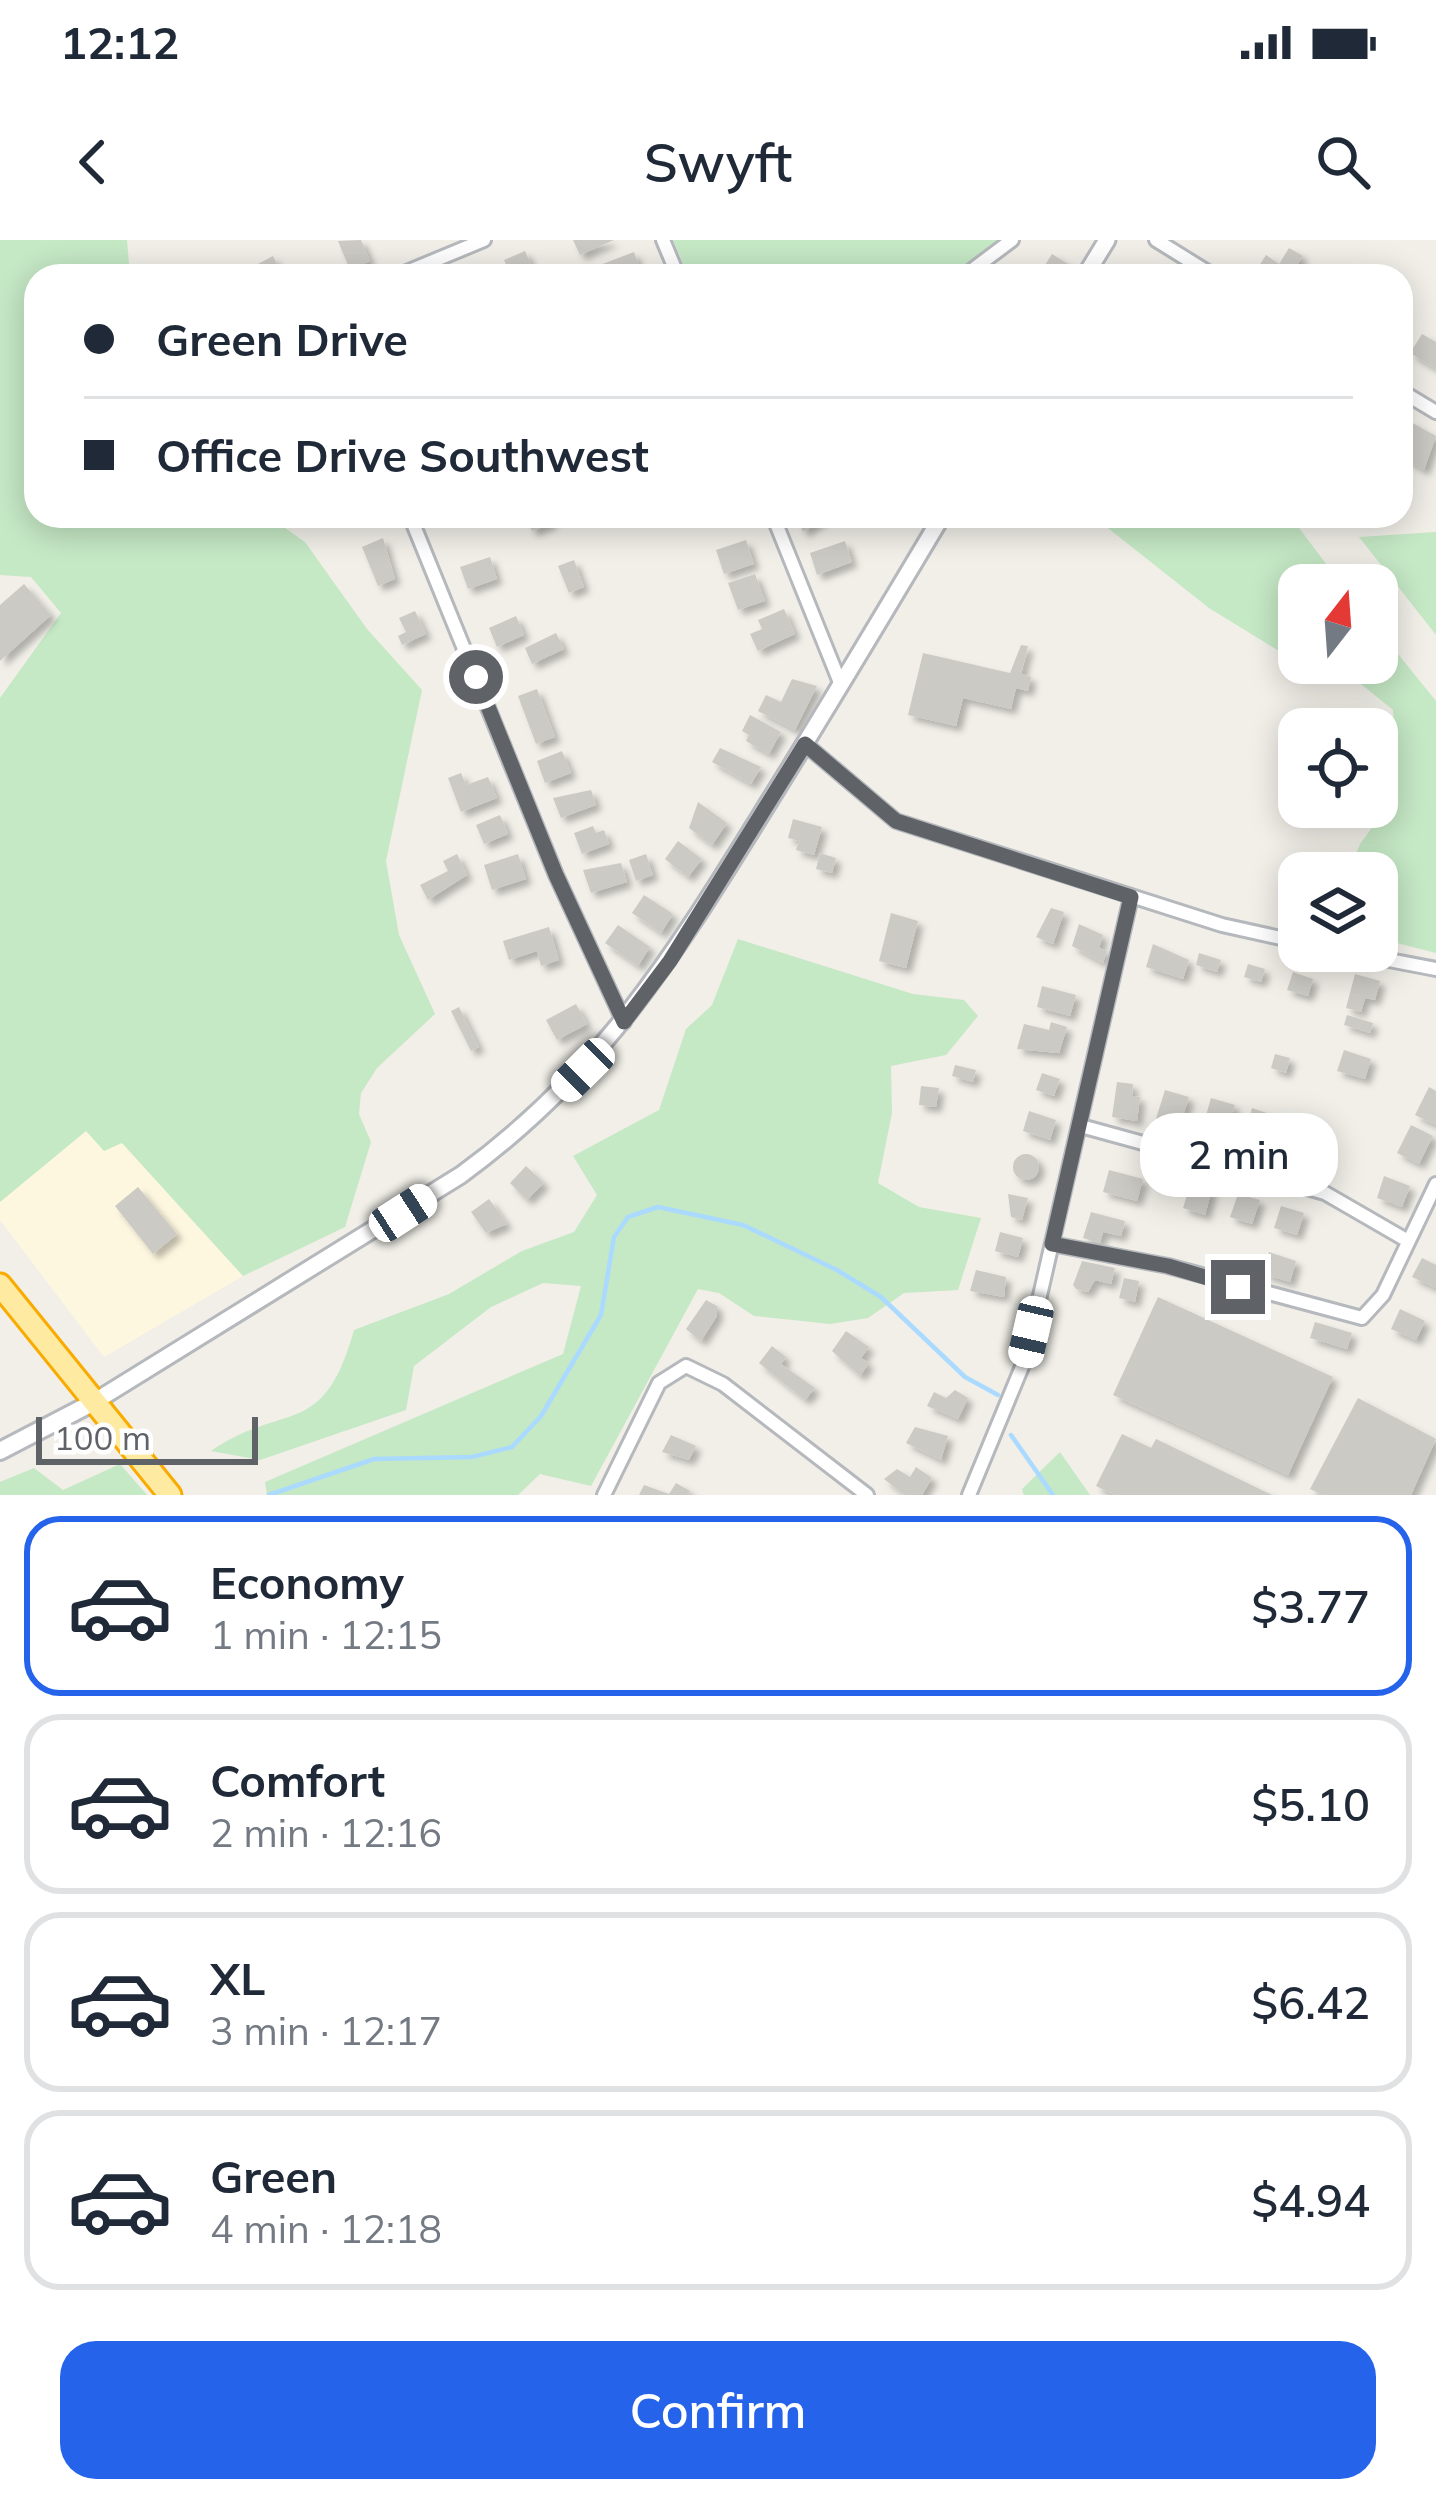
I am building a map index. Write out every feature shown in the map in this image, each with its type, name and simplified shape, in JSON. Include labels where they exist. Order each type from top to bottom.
[{"type":"highway","points":[[0,1286],[170,1495]]},
{"type":"main road","points":[[0,1451],[94,1402]]},
{"type":"street","points":[[426,264],[484,240]]},
{"type":"street","points":[[980,264],[1012,240]]},
{"type":"street","points":[[1156,240],[1195,264]]},
{"type":"street","points":[[417,528],[556,875],[624,1022]]},
{"type":"street","points":[[778,528],[841,685]]},
{"type":"street","points":[[94,1402],[461,1175],[560,1092],[624,1022],[670,961],[935,528]]},
{"type":"street","points":[[805,744],[896,821],[1131,897],[1278,936]]},
{"type":"street","points":[[969,1495],[1019,1377],[1131,897]]},
{"type":"street","points":[[1398,962],[1436,969]]},
{"type":"street","points":[[1081,1126],[1325,1193],[1408,1241]]},
{"type":"street","points":[[1052,1244],[1168,1266],[1362,1318],[1383,1295],[1436,1184]]},
{"type":"street","points":[[604,1495],[659,1383],[686,1366],[723,1384],[867,1495]]},
{"type":"shaded area","points":[[86,1131],[122,1143],[243,1276],[104,1357],[0,1220],[0,1202]]},
{"type":"green space","points":[[0,240],[127,240],[129,264],[24,264],[24,528],[285,528],[305,542],[367,629],[422,690],[386,861],[399,935],[435,1014],[377,1068],[361,1093],[359,1114],[371,1142],[345,1227],[243,1276],[122,1143],[104,1151],[86,1131],[0,1202],[0,698],[61,613],[31,577],[0,575]]},
{"type":"green space","points":[[673,240],[1012,240],[980,264],[683,264]]},
{"type":"green space","points":[[1108,528],[1299,528],[1326,564],[1278,564],[1278,650],[1209,608]]},
{"type":"green space","points":[[1436,532],[1436,635],[1398,587],[1398,564],[1380,564],[1359,537]]},
{"type":"green space","points":[[1398,654],[1436,701],[1436,953],[1398,943],[1398,852],[1357,852],[1372,828],[1398,828],[1398,708],[1391,708],[1361,684],[1398,684]]},
{"type":"green space","points":[[738,939],[913,994],[964,1000],[978,1016],[946,1055],[891,1066],[892,1113],[878,1183],[919,1207],[981,1218],[958,1290],[904,1293],[868,1318],[830,1324],[754,1316],[719,1293],[698,1289],[591,1486],[540,1474],[518,1495],[267,1495],[265,1482],[563,1354],[581,1286],[543,1283],[491,1307],[414,1366],[406,1410],[260,1460],[211,1451],[315,1404],[342,1365],[354,1330],[449,1294],[522,1251],[574,1232],[597,1195],[573,1156],[659,1110],[686,1029],[712,1005]]},
{"type":"green space","points":[[1060,1452],[1090,1495],[1024,1495],[1022,1489]]},
{"type":"green space","points":[[120,1464],[147,1495],[0,1495],[0,1482],[34,1468],[63,1490]]},
{"type":"building","points":[[361,240],[370,261],[348,264],[338,241]]},
{"type":"building","points":[[573,240],[614,240],[580,255]]},
{"type":"building","points":[[1289,248],[1303,256],[1298,264],[1279,264]]},
{"type":"building","points":[[525,251],[531,264],[506,264],[504,260]]},
{"type":"building","points":[[634,252],[638,264],[602,264]]},
{"type":"building","points":[[1052,254],[1068,264],[1046,264]]},
{"type":"building","points":[[1422,334],[1436,342],[1436,369],[1413,355]]},
{"type":"building","points":[[1413,423],[1436,436],[1424,470],[1413,464]]},
{"type":"building","points":[[383,538],[395,579],[378,586],[362,547]]},
{"type":"building","points":[[746,540],[754,564],[724,574],[716,550]]},
{"type":"building","points":[[845,541],[852,562],[817,575],[810,553]]},
{"type":"building","points":[[490,557],[497,579],[468,589],[460,567]]},
{"type":"building","points":[[574,560],[584,587],[569,593],[558,566]]},
{"type":"building","points":[[755,574],[765,601],[738,610],[728,583]]},
{"type":"building","points":[[24,584],[51,615],[0,661],[0,605]]},
{"type":"building","points":[[784,609],[795,634],[758,651],[750,634],[762,629],[758,620]]},
{"type":"building","points":[[415,611],[426,634],[402,645],[398,636],[406,632],[399,618]]},
{"type":"building","points":[[516,616],[524,635],[497,647],[489,628]]},
{"type":"building","points":[[556,633],[564,649],[532,664],[525,648]]},
{"type":"building","points":[[1021,645],[1028,646],[1021,674],[1031,677],[1028,691],[1016,688],[1011,709],[963,698],[956,726],[908,715],[923,653],[1010,673]]},
{"type":"building","points":[[792,679],[817,686],[795,730],[758,711],[766,695],[781,702]]},
{"type":"building","points":[[537,689],[555,737],[536,744],[518,696]]},
{"type":"building","points":[[750,715],[781,732],[769,754],[746,741],[749,735],[742,731]]},
{"type":"building","points":[[720,748],[761,767],[751,784],[712,762]]},
{"type":"building","points":[[562,751],[571,773],[545,783],[537,761]]},
{"type":"building","points":[[461,773],[466,785],[488,777],[497,798],[461,812],[448,778]]},
{"type":"building","points":[[591,790],[596,805],[561,818],[553,798]]},
{"type":"building","points":[[698,802],[727,823],[712,845],[689,828]]},
{"type":"building","points":[[500,815],[508,834],[484,844],[476,825]]},
{"type":"building","points":[[793,819],[822,827],[814,855],[796,850],[799,841],[788,838]]},
{"type":"building","points":[[593,826],[596,833],[604,830],[609,844],[582,854],[574,833]]},
{"type":"building","points":[[678,841],[702,859],[688,877],[665,859]]},
{"type":"building","points":[[820,853],[836,858],[832,873],[816,869]]},
{"type":"building","points":[[457,854],[467,875],[428,900],[420,885],[448,871],[443,861]]},
{"type":"building","points":[[518,854],[526,879],[492,890],[484,865]]},
{"type":"building","points":[[646,854],[653,875],[636,881],[629,860]]},
{"type":"building","points":[[621,863],[627,882],[591,893],[583,870]]},
{"type":"building","points":[[644,895],[673,914],[661,933],[632,913]]},
{"type":"building","points":[[1051,908],[1064,912],[1053,944],[1036,937]]},
{"type":"building","points":[[891,913],[918,921],[906,968],[879,961]]},
{"type":"building","points":[[1079,924],[1103,935],[1099,948],[1107,951],[1103,963],[1072,946]]},
{"type":"building","points":[[618,925],[650,947],[638,966],[605,943]]},
{"type":"building","points":[[549,927],[559,960],[541,966],[537,951],[509,960],[503,941]]},
{"type":"building","points":[[1153,944],[1189,960],[1183,979],[1146,967]]},
{"type":"building","points":[[1199,953],[1221,960],[1217,972],[1196,965]]},
{"type":"building","points":[[1248,964],[1265,969],[1261,982],[1244,977]]},
{"type":"building","points":[[1293,972],[1313,979],[1308,996],[1287,990]]},
{"type":"building","points":[[1355,974],[1380,981],[1375,1000],[1365,998],[1361,1012],[1346,1008]]},
{"type":"building","points":[[1042,986],[1076,995],[1070,1016],[1037,1007]]},
{"type":"building","points":[[576,1004],[587,1024],[557,1040],[546,1020]]},
{"type":"building","points":[[459,1007],[479,1047],[471,1051],[451,1011]]},
{"type":"building","points":[[1347,1015],[1373,1023],[1370,1033],[1344,1025]]},
{"type":"building","points":[[1051,1022],[1067,1027],[1059,1053],[1017,1049],[1024,1024],[1049,1030]]},
{"type":"building","points":[[1344,1050],[1371,1059],[1365,1079],[1337,1071]]},
{"type":"building","points":[[1275,1054],[1290,1058],[1286,1073],[1271,1068]]},
{"type":"building","points":[[955,1065],[976,1070],[973,1082],[952,1076]]},
{"type":"building","points":[[1042,1073],[1060,1079],[1054,1096],[1036,1090]]},
{"type":"building","points":[[1117,1082],[1133,1084],[1132,1096],[1140,1097],[1137,1121],[1112,1117]]},
{"type":"building","points":[[921,1086],[939,1088],[936,1107],[919,1105]]},
{"type":"building","points":[[1429,1087],[1436,1091],[1436,1125],[1415,1115]]},
{"type":"building","points":[[1165,1090],[1189,1097],[1178,1132],[1154,1125]]},
{"type":"building","points":[[1211,1098],[1235,1105],[1227,1133],[1203,1126]]},
{"type":"building","points":[[1252,1108],[1276,1116],[1268,1141],[1245,1134]]},
{"type":"building","points":[[1029,1111],[1056,1120],[1050,1140],[1023,1131]]},
{"type":"building","points":[[1296,1115],[1322,1122],[1311,1161],[1285,1154]]},
{"type":"building","points":[[1411,1125],[1433,1136],[1419,1164],[1397,1153]]},
{"type":"building","points":[[1026,1154],[1039,1167],[1026,1180],[1013,1167]]},
{"type":"building","points":[[526,1166],[544,1183],[527,1200],[510,1183]]},
{"type":"building","points":[[1109,1170],[1143,1179],[1137,1201],[1103,1192]]},
{"type":"building","points":[[1384,1176],[1410,1186],[1402,1207],[1377,1198]]},
{"type":"building","points":[[1191,1182],[1212,1189],[1205,1215],[1183,1208]]},
{"type":"building","points":[[138,1187],[177,1234],[153,1254],[115,1206]]},
{"type":"building","points":[[1008,1194],[1028,1198],[1022,1220],[1011,1217]]},
{"type":"building","points":[[1238,1194],[1260,1200],[1252,1224],[1230,1217]]},
{"type":"building","points":[[489,1199],[507,1224],[486,1233],[471,1212]]},
{"type":"building","points":[[1281,1206],[1304,1213],[1297,1235],[1274,1228]]},
{"type":"building","points":[[1091,1212],[1125,1221],[1121,1236],[1103,1232],[1100,1243],[1083,1238]]},
{"type":"building","points":[[1000,1232],[1023,1238],[1018,1257],[995,1251]]},
{"type":"building","points":[[1269,1252],[1296,1261],[1290,1282],[1263,1274]]},
{"type":"building","points":[[1422,1258],[1436,1265],[1436,1288],[1412,1277]]},
{"type":"building","points":[[1082,1261],[1115,1268],[1111,1284],[1095,1280],[1088,1292],[1076,1289],[1073,1285]]},
{"type":"building","points":[[976,1270],[1006,1277],[1004,1297],[970,1291]]},
{"type":"building","points":[[1124,1278],[1139,1281],[1135,1302],[1119,1298]]},
{"type":"building","points":[[1158,1297],[1333,1377],[1288,1475],[1113,1395]]},
{"type":"building","points":[[706,1300],[717,1306],[717,1316],[701,1341],[686,1329]]},
{"type":"building","points":[[1400,1309],[1425,1321],[1416,1340],[1391,1329]]},
{"type":"building","points":[[1315,1322],[1352,1333],[1347,1349],[1310,1338]]},
{"type":"building","points":[[846,1331],[869,1347],[861,1358],[869,1363],[860,1376],[832,1351]]},
{"type":"building","points":[[772,1346],[786,1357],[781,1364],[815,1388],[805,1400],[759,1363]]},
{"type":"building","points":[[955,1390],[968,1398],[958,1419],[927,1406],[934,1392],[946,1398]]},
{"type":"building","points":[[1358,1398],[1436,1439],[1411,1495],[1323,1495],[1310,1489]]},
{"type":"building","points":[[915,1427],[948,1436],[941,1460],[906,1443]]},
{"type":"building","points":[[1122,1434],[1151,1448],[1156,1439],[1272,1495],[1114,1495],[1096,1486]]},
{"type":"building","points":[[671,1435],[696,1446],[689,1460],[662,1452]]},
{"type":"building","points":[[916,1467],[932,1478],[922,1495],[905,1495],[884,1479],[897,1469],[910,1477]]},
{"type":"building","points":[[676,1483],[690,1491],[688,1495],[639,1495],[644,1485],[669,1494]]},
{"type":"waterway","points":[[269,1495],[374,1459],[472,1457],[512,1447],[541,1416],[601,1315],[614,1237],[628,1217],[658,1207],[743,1225],[837,1270],[881,1297],[965,1377],[998,1395]]},
{"type":"waterway","points":[[1011,1435],[1053,1495]]},
{"type":"route","points":[[476,677],[556,875],[624,1022],[670,961],[805,744],[896,821],[1131,897],[1052,1244],[1168,1266],[1238,1287]]}]
